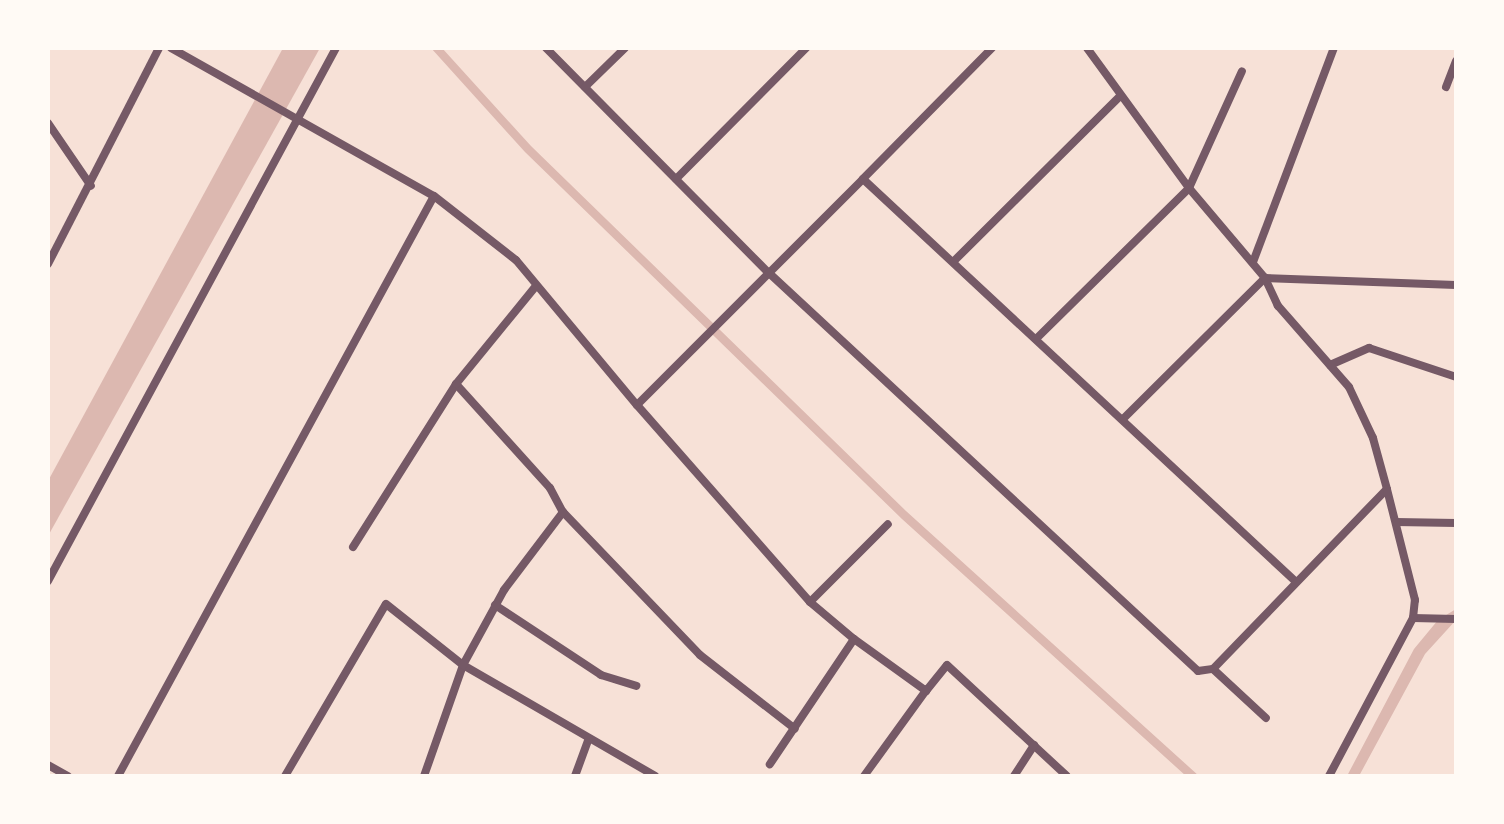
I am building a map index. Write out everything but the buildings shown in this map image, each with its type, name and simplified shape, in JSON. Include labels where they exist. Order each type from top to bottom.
[{"type":"street","points":[[48,264],[91,186],[159,48]]},
{"type":"street","points":[[171,48],[290,111],[434,196],[516,260],[535,287],[810,602],[854,639],[926,691],[947,665],[1067,776]]},
{"type":"street","points":[[48,581],[336,48]]},
{"type":"street","points":[[546,48],[769,273],[1198,671],[1213,669],[1387,489]]},
{"type":"street","points":[[585,87],[625,48]]},
{"type":"street","points":[[676,179],[806,48]]},
{"type":"street","points":[[637,405],[992,48]]},
{"type":"street","points":[[1087,48],[1189,188],[1265,278],[1278,306],[1330,365],[1361,408],[1387,489],[1415,600],[1413,618],[1329,776]]},
{"type":"street","points":[[1253,262],[1334,48]]},
{"type":"street","points":[[1446,87],[1456,61]]},
{"type":"street","points":[[1036,339],[1189,188],[1242,71]]},
{"type":"street","points":[[954,261],[1120,96]]},
{"type":"street","points":[[48,123],[91,186]]},
{"type":"street","points":[[863,179],[1124,418],[1295,581]]},
{"type":"street","points":[[118,776],[434,196]]},
{"type":"street","points":[[1124,418],[1265,278],[1456,285]]},
{"type":"street","points":[[353,547],[456,384],[535,287]]},
{"type":"street","points":[[1330,365],[1369,348],[1456,377]]},
{"type":"street","points":[[456,384],[550,488],[563,512],[700,655],[795,729]]},
{"type":"street","points":[[424,776],[463,665],[495,605],[563,512]]},
{"type":"street","points":[[1396,522],[1456,523]]},
{"type":"street","points":[[810,602],[888,524]]},
{"type":"street","points":[[285,776],[386,604],[463,665],[655,776]]},
{"type":"street","points":[[495,605],[601,675],[636,686]]},
{"type":"street","points":[[1413,618],[1456,619]]},
{"type":"street","points":[[770,764],[854,639]]},
{"type":"street","points":[[1213,669],[1266,718]]},
{"type":"street","points":[[864,776],[934,681]]},
{"type":"street","points":[[575,776],[589,738]]},
{"type":"street","points":[[1014,776],[1034,745]]},
{"type":"street","points":[[48,765],[68,776]]},
{"type":"shaded area","points":[[283,48],[320,48],[48,536],[48,481]]},
{"type":"shaded area","points":[[431,48],[442,48],[531,146],[906,511],[1199,776],[1186,776],[902,519],[525,152]]},
{"type":"shaded area","points":[[1456,609],[1456,620],[1425,654],[1359,776],[1347,776],[1414,649],[1438,620]]}]
